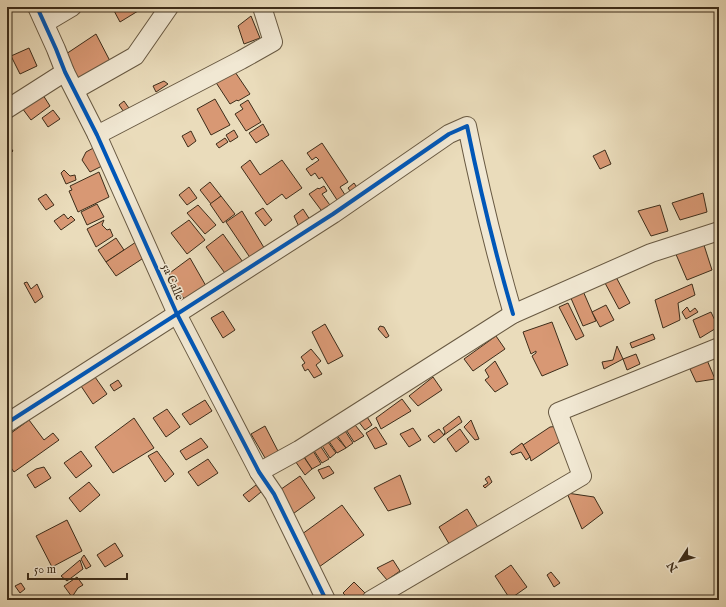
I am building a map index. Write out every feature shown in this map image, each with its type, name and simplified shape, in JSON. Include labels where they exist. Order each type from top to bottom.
[{"type":"street","name":"5a Calle","points":[[37,7],[65,72],[97,135],[176,314],[259,472],[274,494],[326,600]]},
{"type":"street","points":[[45,23],[72,7]]},
{"type":"street","points":[[75,90],[135,56],[169,7]]},
{"type":"street","points":[[97,135],[208,78],[273,42],[262,7]]},
{"type":"street","points":[[7,109],[65,72]]},
{"type":"street","points":[[7,423],[333,214],[448,134],[467,126],[479,186],[495,251],[513,314]]},
{"type":"street","points":[[259,472],[299,450],[513,314],[651,253],[719,230]]},
{"type":"street","points":[[371,600],[582,476],[558,412],[719,347]]},
{"type":"building","points":[[112,7],[135,7],[138,11],[120,22]]},
{"type":"building","points":[[251,16],[260,38],[244,44],[238,26]]},
{"type":"building","points":[[96,34],[110,61],[75,80],[63,56]]},
{"type":"building","points":[[29,48],[37,66],[20,74],[11,56]]},
{"type":"building","points":[[233,69],[250,94],[230,104],[215,81]]},
{"type":"building","points":[[164,81],[168,84],[156,92],[153,86]]},
{"type":"building","points":[[43,95],[50,106],[31,120],[22,108]]},
{"type":"building","points":[[215,99],[230,125],[211,135],[197,109]]},
{"type":"building","points":[[248,100],[261,122],[246,131],[235,114],[243,109],[240,105]]},
{"type":"building","points":[[124,101],[131,111],[126,115],[119,105]]},
{"type":"building","points":[[53,110],[60,119],[48,127],[42,118]]},
{"type":"building","points":[[263,124],[269,135],[256,143],[249,133]]},
{"type":"building","points":[[234,130],[238,137],[230,142],[226,135]]},
{"type":"building","points":[[191,131],[196,141],[188,147],[182,136]]},
{"type":"building","points":[[225,138],[228,142],[219,148],[216,144]]},
{"type":"building","points":[[7,143],[13,151],[7,156]]},
{"type":"building","points":[[322,143],[348,182],[340,187],[347,198],[339,203],[322,177],[319,179],[315,173],[311,176],[306,169],[319,160],[316,157],[312,160],[307,153]]},
{"type":"building","points":[[97,146],[106,164],[90,172],[82,160],[86,152]]},
{"type":"building","points":[[605,150],[611,164],[600,169],[593,156]]},
{"type":"building","points":[[250,160],[260,175],[282,160],[302,188],[286,199],[282,194],[267,205],[241,167]]},
{"type":"building","points":[[64,170],[70,176],[75,175],[76,180],[66,184],[61,173]]},
{"type":"building","points":[[99,172],[109,197],[78,212],[69,191],[72,190],[70,186]]},
{"type":"building","points":[[210,182],[221,196],[211,204],[200,190]]},
{"type":"building","points":[[354,183],[358,189],[352,194],[348,188]]},
{"type":"building","points":[[324,186],[327,191],[322,194],[332,208],[324,214],[309,194]]},
{"type":"building","points":[[189,187],[197,198],[187,205],[179,195]]},
{"type":"building","points":[[703,193],[707,212],[680,220],[672,203]]},
{"type":"building","points":[[46,194],[54,205],[46,210],[38,199]]},
{"type":"building","points":[[221,196],[235,214],[223,223],[210,204]]},
{"type":"building","points":[[97,204],[104,217],[87,225],[81,212]]},
{"type":"building","points":[[198,205],[216,225],[205,234],[187,213]]},
{"type":"building","points":[[660,205],[668,231],[651,236],[638,211]]},
{"type":"building","points":[[263,208],[272,220],[265,226],[255,213]]},
{"type":"building","points":[[303,209],[312,223],[300,229],[294,216]]},
{"type":"building","points":[[242,211],[266,251],[251,259],[226,222]]},
{"type":"building","points":[[64,214],[68,219],[71,216],[75,220],[61,230],[54,221]]},
{"type":"building","points":[[104,220],[102,225],[107,230],[110,229],[113,236],[96,247],[87,229]]},
{"type":"building","points":[[189,220],[205,240],[187,254],[171,233]]},
{"type":"building","points":[[223,234],[245,265],[227,276],[206,247]]},
{"type":"building","points":[[116,238],[124,250],[106,262],[98,250]]},
{"type":"building","points":[[136,242],[145,257],[116,276],[106,262]]},
{"type":"building","points":[[703,242],[712,270],[687,280],[675,252]]},
{"type":"building","points":[[190,258],[206,286],[185,300],[167,275]]},
{"type":"building","points":[[616,277],[630,303],[619,309],[605,283]]},
{"type":"building","points":[[27,282],[31,289],[37,284],[43,297],[35,303],[24,283]]},
{"type":"building","points":[[692,284],[695,295],[678,303],[680,320],[663,328],[655,300]]},
{"type":"building","points":[[583,291],[596,321],[583,326],[570,296]]},
{"type":"building","points":[[568,303],[584,336],[576,340],[559,307]]},
{"type":"building","points":[[606,305],[614,320],[600,327],[592,312]]},
{"type":"building","points":[[687,307],[690,312],[695,308],[698,312],[686,319],[682,312]]},
{"type":"building","points":[[223,311],[235,330],[223,338],[211,318]]},
{"type":"building","points":[[711,312],[718,327],[700,338],[693,320]]},
{"type":"building","points":[[552,322],[568,365],[542,376],[532,356],[536,353],[536,351],[531,354],[523,332]]},
{"type":"building","points":[[325,324],[343,356],[328,364],[312,332]]},
{"type":"building","points":[[380,326],[384,327],[389,336],[386,338],[378,329]]},
{"type":"building","points":[[653,334],[655,339],[632,348],[630,343]]},
{"type":"building","points":[[496,336],[505,349],[473,371],[464,359]]},
{"type":"building","points":[[617,346],[623,359],[604,369],[602,362],[613,360]]},
{"type":"building","points":[[311,349],[321,361],[316,365],[322,374],[314,378],[308,369],[305,371],[302,365],[305,363],[301,357]]},
{"type":"building","points":[[636,354],[640,364],[627,370],[623,359]]},
{"type":"building","points":[[707,360],[715,379],[696,382],[690,369]]},
{"type":"building","points":[[495,361],[508,384],[495,392],[485,380],[489,377],[485,370]]},
{"type":"building","points":[[95,377],[107,394],[93,404],[81,386]]},
{"type":"building","points":[[433,377],[442,390],[418,406],[409,396]]},
{"type":"building","points":[[118,380],[122,386],[114,391],[110,385]]},
{"type":"building","points":[[402,399],[411,411],[381,429],[376,418]]},
{"type":"building","points":[[205,400],[212,411],[190,425],[182,414]]},
{"type":"building","points":[[167,409],[180,427],[166,437],[153,418]]},
{"type":"building","points":[[366,415],[372,425],[365,430],[358,421]]},
{"type":"building","points":[[459,416],[462,422],[444,435],[445,432],[443,428]]},
{"type":"building","points":[[134,418],[154,448],[113,473],[95,447]]},
{"type":"building","points":[[29,420],[44,440],[53,433],[59,440],[14,472],[7,462],[7,436]]},
{"type":"building","points":[[351,420],[364,436],[354,442],[343,425]]},
{"type":"building","points":[[471,420],[479,439],[475,440],[464,427]]},
{"type":"building","points":[[265,426],[280,455],[268,463],[251,434]]},
{"type":"building","points":[[342,426],[353,443],[346,448],[334,431]]},
{"type":"building","points":[[560,426],[567,437],[531,461],[523,445],[550,427]]},
{"type":"building","points":[[376,427],[387,444],[375,449],[366,433]]},
{"type":"building","points":[[413,428],[421,440],[409,447],[400,434]]},
{"type":"building","points":[[439,429],[444,435],[434,443],[428,436]]},
{"type":"building","points":[[460,429],[469,442],[456,452],[447,439]]},
{"type":"building","points":[[333,433],[346,448],[337,453],[326,437]]},
{"type":"building","points":[[201,438],[208,447],[186,460],[180,451]]},
{"type":"building","points":[[325,438],[336,453],[330,458],[319,441]]},
{"type":"building","points":[[317,441],[329,459],[322,463],[311,446]]},
{"type":"building","points":[[522,443],[530,457],[526,460],[521,452],[512,455],[510,452]]},
{"type":"building","points":[[310,446],[321,464],[312,469],[301,452]]},
{"type":"building","points":[[299,450],[312,469],[305,475],[293,458]]},
{"type":"building","points":[[81,451],[92,466],[76,478],[64,463]]},
{"type":"building","points":[[157,451],[174,474],[165,482],[148,456]]},
{"type":"building","points":[[208,459],[218,473],[198,486],[188,472]]},
{"type":"building","points":[[329,466],[334,473],[323,479],[318,470]]},
{"type":"building","points":[[44,467],[51,478],[35,488],[27,475],[36,469]]},
{"type":"building","points":[[400,475],[411,504],[388,511],[374,488]]},
{"type":"building","points":[[300,476],[315,498],[290,516],[274,494]]},
{"type":"building","points":[[489,476],[492,482],[485,488],[483,486],[488,483],[485,479]]},
{"type":"building","points":[[89,482],[100,495],[80,512],[69,498]]},
{"type":"building","points":[[256,485],[261,492],[249,502],[243,495]]},
{"type":"building","points":[[567,493],[594,497],[603,513],[582,529]]},
{"type":"building","points":[[342,505],[364,535],[319,567],[298,537]]},
{"type":"building","points":[[467,509],[479,529],[451,547],[439,527]]},
{"type":"building","points":[[67,520],[82,551],[52,567],[36,536]]},
{"type":"building","points":[[115,543],[123,556],[105,567],[97,555]]},
{"type":"building","points":[[84,555],[91,566],[86,569],[81,559]]},
{"type":"building","points":[[80,560],[83,569],[67,581],[61,576]]},
{"type":"building","points":[[393,560],[400,571],[387,580],[377,568]]},
{"type":"building","points":[[511,565],[527,587],[510,599],[495,576]]},
{"type":"building","points":[[551,572],[560,583],[554,587],[547,575]]},
{"type":"building","points":[[77,577],[83,585],[78,588],[72,597],[64,586]]},
{"type":"building","points":[[354,582],[368,596],[363,600],[350,600],[343,593]]},
{"type":"building","points":[[21,583],[25,589],[20,593],[15,586]]},
{"type":"cycle path","points":[[37,7],[65,72],[97,135],[177,314],[259,472],[274,494],[326,600]]},
{"type":"cycle path","points":[[7,423],[333,214],[449,134],[467,126],[488,221],[513,314]]}]
